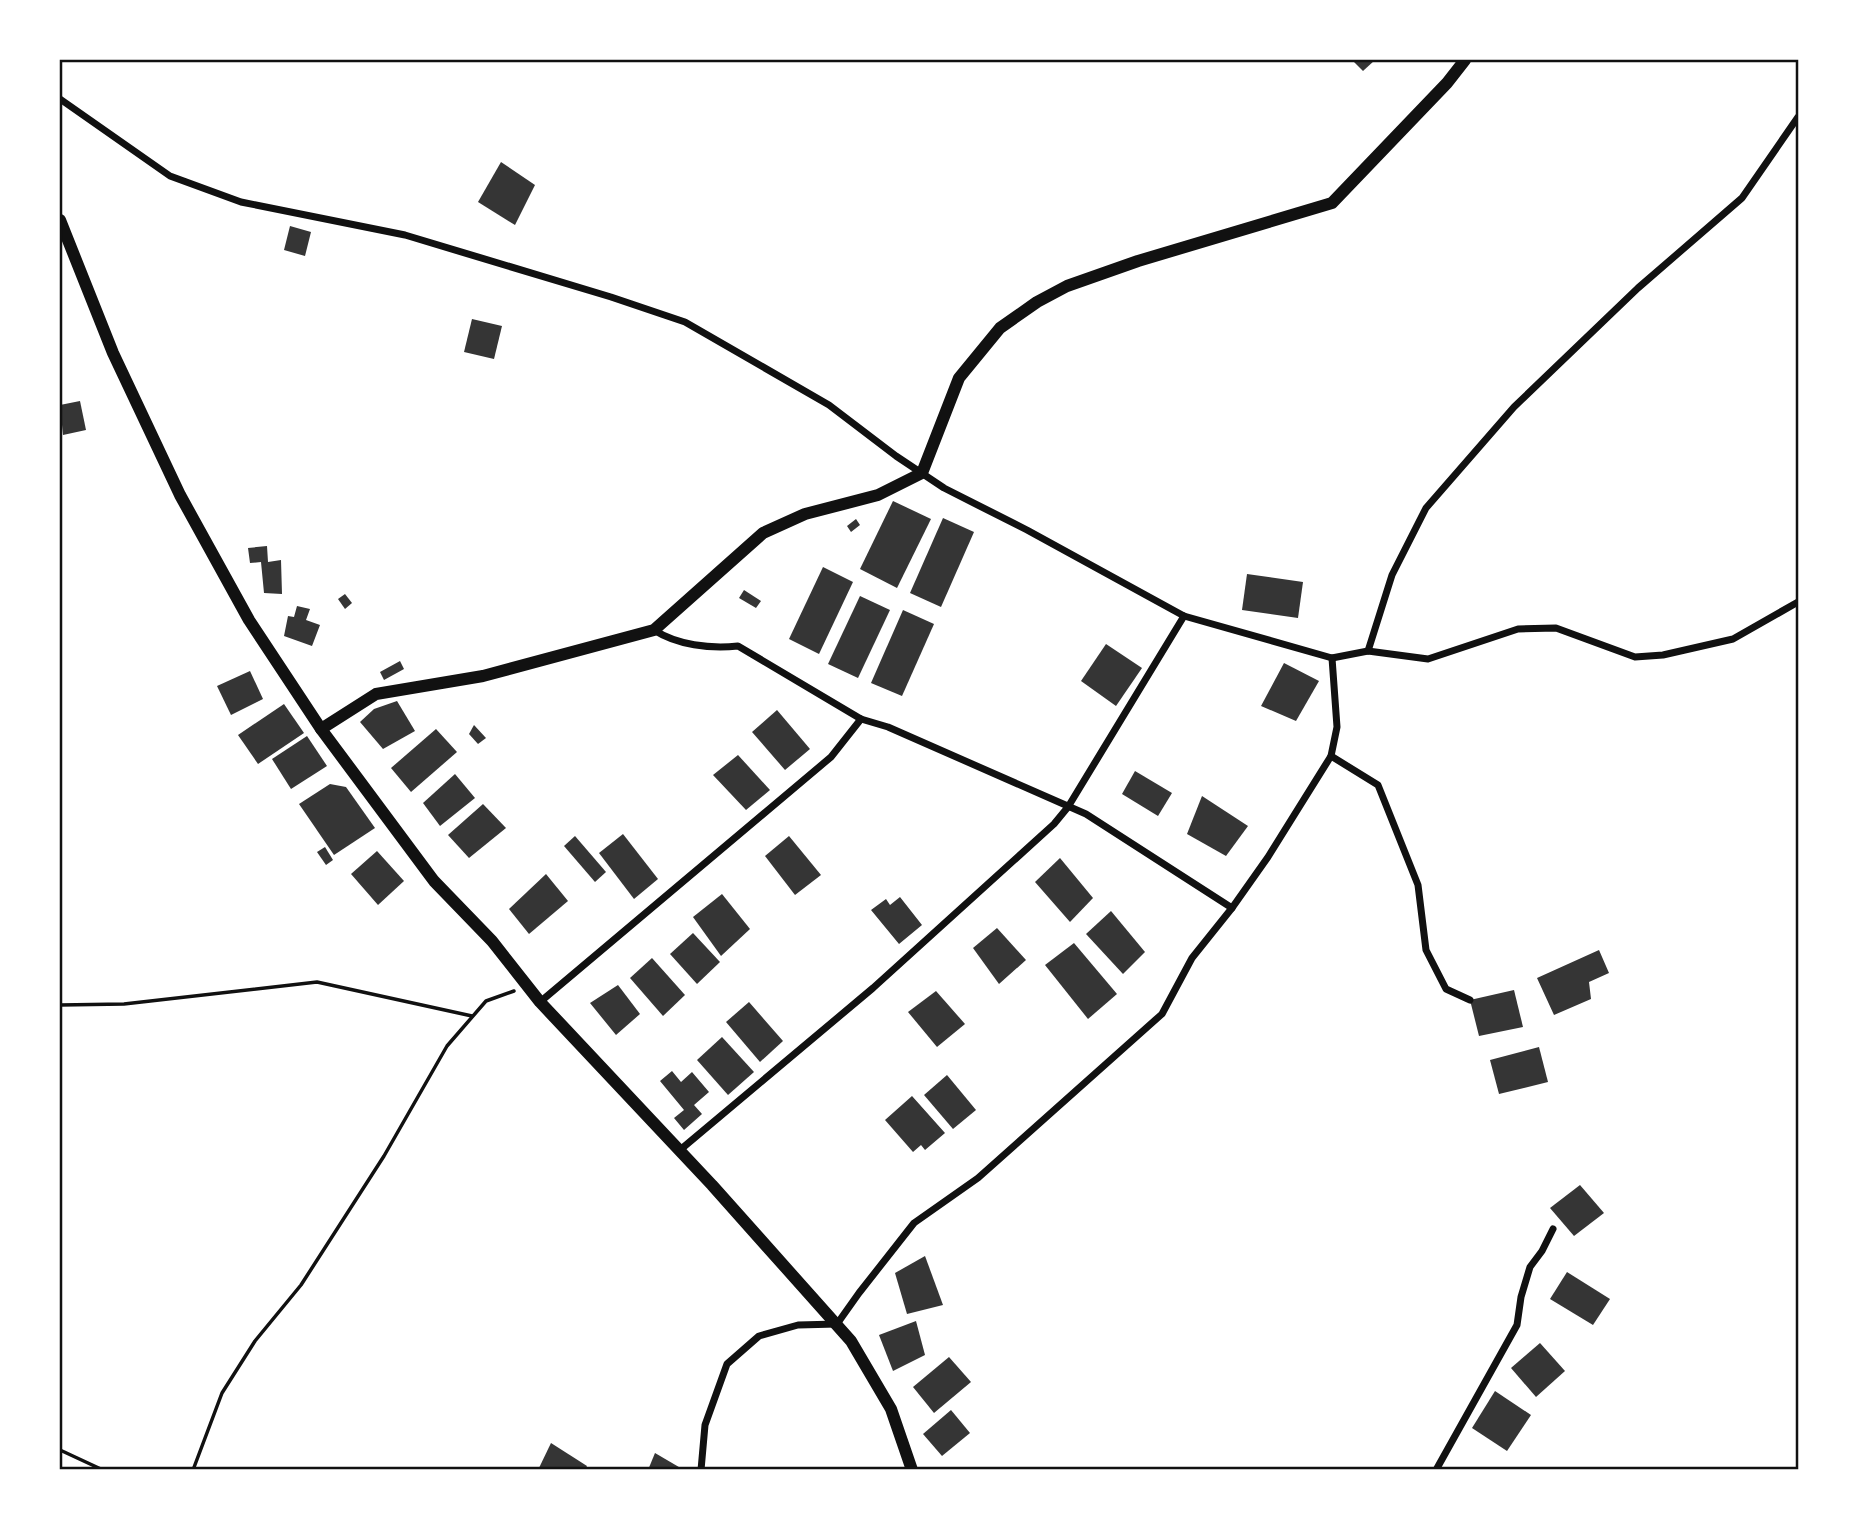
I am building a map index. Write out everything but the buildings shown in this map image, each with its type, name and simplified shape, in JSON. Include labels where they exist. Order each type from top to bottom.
[{"type":"street","points":[[321,729],[376,694],[483,676],[654,629],[763,533],[805,513],[878,495],[922,473],[959,378],[1000,328],[1037,302],[1067,286],[1138,261],[1332,203],[1438,93],[1465,60]]},
{"type":"street","points":[[60,99],[170,176],[241,202],[405,235],[559,280],[685,322],[829,405],[944,488],[1184,616],[1332,658],[1368,652],[1428,659],[1518,629],[1556,628],[1634,657],[1663,655],[1733,639],[1798,602]]},
{"type":"street","points":[[1368,652],[1392,575],[1426,508],[1514,407],[1639,288],[1742,198],[1798,117]]},
{"type":"street","points":[[60,220],[113,353],[180,495],[249,621],[321,729],[434,881],[492,942],[540,1002],[680,1150],[851,1341],[891,1409],[912,1469]]},
{"type":"street","points":[[680,1150],[873,988],[1054,824],[1068,807],[1184,616]]},
{"type":"street","points":[[654,629],[667,638],[679,641],[717,648],[738,646],[861,719],[888,727],[1086,814],[1232,908]]},
{"type":"street","points":[[837,1324],[915,1223],[978,1178],[1163,1014],[1192,958],[1268,857],[1331,756],[1337,727],[1332,658]]},
{"type":"street","points":[[540,1002],[831,757],[861,719]]},
{"type":"street","points":[[1331,756],[1378,785],[1418,885],[1426,950],[1446,989],[1471,1000]]},
{"type":"street","points":[[1436,1469],[1517,1325],[1521,1297],[1530,1267],[1553,1229]]},
{"type":"street","points":[[701,1469],[705,1425],[727,1364],[759,1336],[798,1325],[837,1324]]},
{"type":"path","points":[[60,1005],[124,1004],[317,982],[473,1016]]},
{"type":"path","points":[[193,1469],[222,1393],[255,1341],[301,1285],[384,1156],[447,1046],[486,1001],[528,986]]},
{"type":"path","points":[[60,1450],[103,1469]]}]
